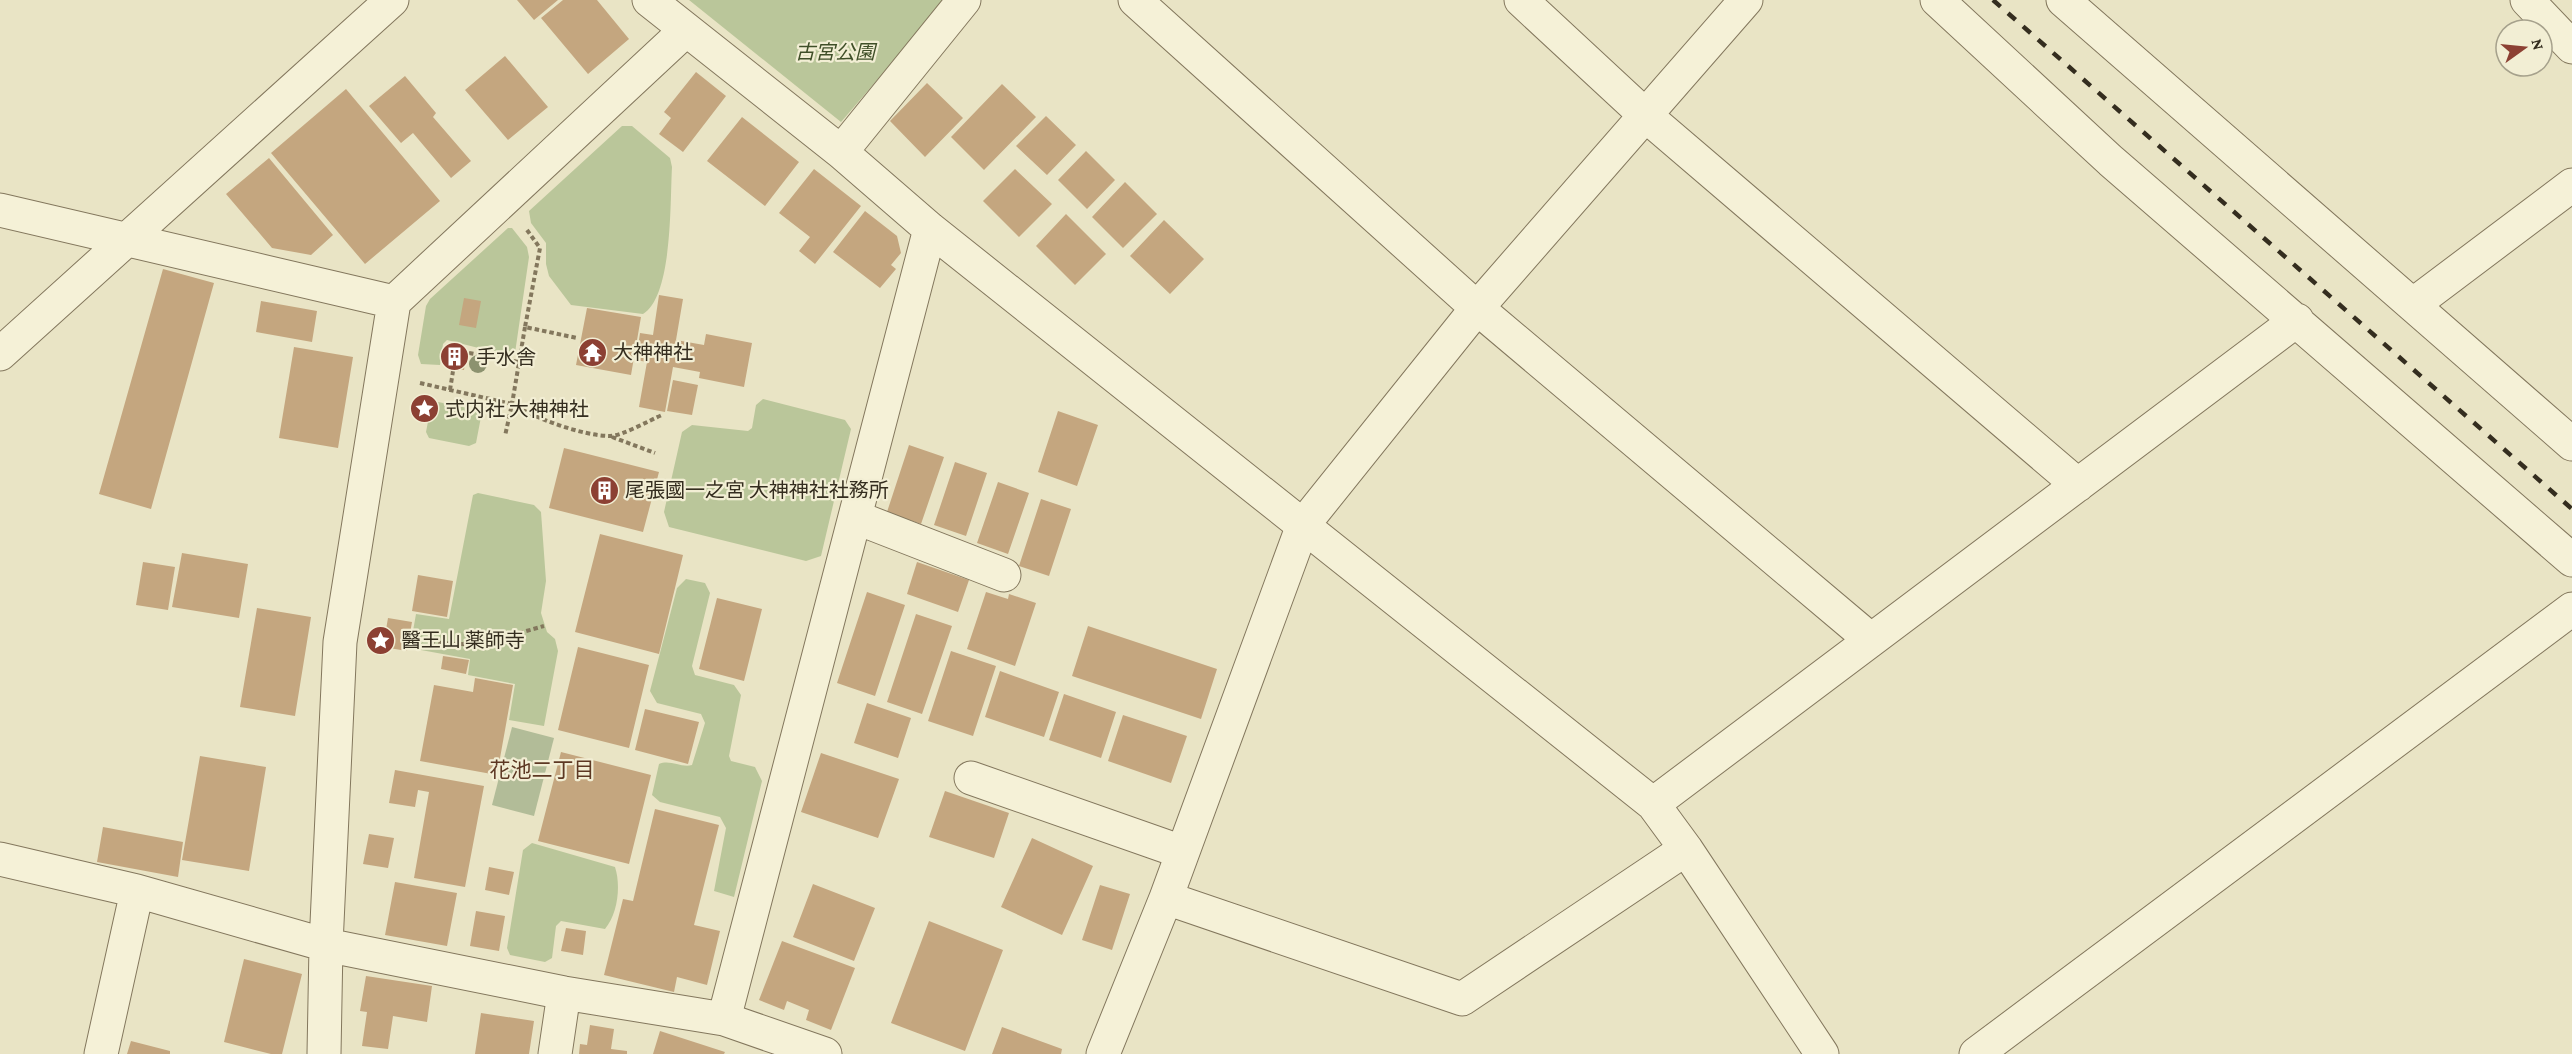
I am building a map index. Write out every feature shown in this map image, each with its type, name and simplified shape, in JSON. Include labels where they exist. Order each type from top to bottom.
[{"type":"street","points":[[0,354],[392,0]]},
{"type":"street","points":[[649,0],[841,152],[930,229],[1653,804],[1686,849],[1822,1054]]},
{"type":"street","points":[[841,152],[964,0]]},
{"type":"street","points":[[1135,0],[1477,308],[1871,640]]},
{"type":"street","points":[[1521,0],[1645,115],[2078,484]]},
{"type":"street","points":[[1103,1054],[1166,898],[1302,525],[1477,308],[1746,0]]},
{"type":"street","points":[[1936,0],[2111,161],[2572,560]]},
{"type":"street","points":[[2527,0],[2572,47]]},
{"type":"street","points":[[2076,4],[2572,444]]},
{"type":"street","points":[[324,1054],[326,945],[340,642],[394,302],[686,30]]},
{"type":"street","points":[[2414,304],[2572,185]]},
{"type":"street","points":[[0,210],[394,302]]},
{"type":"street","points":[[724,1019],[930,229]]},
{"type":"street","points":[[1653,804],[2297,321]]},
{"type":"street","points":[[855,517],[1004,575]]},
{"type":"street","points":[[1976,1054],[2572,609]]},
{"type":"street","points":[[971,778],[1182,852]]},
{"type":"street","points":[[1166,898],[1461,999],[1686,849]]},
{"type":"street","points":[[0,859],[137,891],[326,945],[564,993],[724,1019],[825,1054]]},
{"type":"street","points":[[102,1054],[137,891]]},
{"type":"street","points":[[555,1054],[564,993]]},
{"type":"path","points":[[504,200],[540,248],[505,436]]},
{"type":"path","points":[[525,327],[578,338]]},
{"type":"path","points":[[469,353],[519,362]]},
{"type":"path","points":[[450,390],[453,370]]},
{"type":"path","points":[[382,375],[512,404],[529,414],[563,426],[612,436],[655,453]]},
{"type":"path","points":[[612,436],[662,415]]},
{"type":"path","points":[[409,636],[477,645],[544,627]]},
{"type":"green space","name":"古宮公園","points":[[689,0],[946,0],[841,122]]},
{"type":"green space","points":[[622,126],[632,126],[670,158],[672,167],[670,224],[665,269],[653,304],[643,314],[571,305],[549,276],[546,264],[546,243],[531,223],[529,211]]},
{"type":"green space","points":[[508,228],[512,228],[527,247],[529,257],[515,353],[510,356],[447,340],[443,344],[440,365],[421,364],[418,355],[426,306],[430,299]]},
{"type":"green space","points":[[763,399],[845,420],[851,429],[821,556],[806,561],[669,527],[664,512],[682,432],[692,425],[748,431],[752,428],[756,405]]},
{"type":"green space","points":[[438,402],[477,410],[481,417],[476,443],[469,446],[429,438],[426,432],[431,406]]},
{"type":"green space","points":[[478,493],[534,505],[541,512],[546,581],[541,613],[547,632],[555,639],[558,651],[544,726],[509,720],[515,684],[468,675],[470,659],[410,648],[416,614],[449,619],[473,495]]},
{"type":"green space","points":[[686,579],[705,583],[710,593],[692,666],[695,675],[734,685],[741,695],[729,756],[731,761],[755,767],[762,781],[734,897],[714,891],[726,828],[720,817],[660,802],[652,795],[659,764],[667,762],[692,765],[705,723],[701,714],[657,703],[650,691],[677,588]]},
{"type":"green space","points":[[512,727],[554,738],[534,816],[492,805]]},
{"type":"green space","points":[[532,843],[615,867],[618,882],[613,916],[605,929],[561,921],[556,926],[552,958],[545,962],[510,955],[507,948],[523,850]]},
{"type":"building","points":[[517,0],[558,0],[534,20]]},
{"type":"building","points":[[563,0],[597,0],[629,39],[588,74],[541,18]]},
{"type":"building","points":[[505,56],[548,107],[508,140],[465,90]]},
{"type":"building","points":[[696,72],[726,96],[683,152],[659,134],[671,118],[664,112]]},
{"type":"building","points":[[405,76],[436,113],[433,117],[471,161],[451,178],[413,133],[401,143],[369,106]]},
{"type":"building","points":[[927,83],[963,118],[925,157],[890,121]]},
{"type":"building","points":[[1002,84],[1036,117],[984,170],[951,137]]},
{"type":"building","points":[[346,89],[440,201],[365,264],[271,153]]},
{"type":"building","points":[[1046,116],[1076,145],[1047,175],[1016,146]]},
{"type":"building","points":[[742,117],[799,162],[765,206],[707,161]]},
{"type":"building","points":[[1086,151],[1115,180],[1087,209],[1058,180]]},
{"type":"building","points":[[269,158],[333,235],[311,255],[272,248],[226,194]]},
{"type":"building","points":[[814,169],[861,206],[815,264],[799,251],[810,237],[779,213]]},
{"type":"building","points":[[1015,169],[1052,204],[1019,237],[983,201]]},
{"type":"building","points":[[1125,182],[1157,214],[1123,248],[1092,217]]},
{"type":"building","points":[[865,211],[897,236],[901,253],[891,265],[896,269],[880,288],[833,252]]},
{"type":"building","points":[[1066,214],[1106,254],[1075,285],[1036,246]]},
{"type":"building","points":[[1164,220],[1204,259],[1170,294],[1130,256]]},
{"type":"building","points":[[163,269],[214,283],[151,509],[99,494]]},
{"type":"building","points":[[659,295],[683,299],[676,340],[704,345],[706,334],[752,343],[744,387],[699,378],[700,372],[673,367],[665,412],[639,407],[647,362],[636,360],[640,333],[653,335]]},
{"type":"building","points":[[464,298],[481,301],[476,328],[459,325]]},
{"type":"building","points":[[261,301],[317,311],[312,342],[256,332]]},
{"type":"building","points":[[587,308],[641,317],[631,375],[576,365]]},
{"type":"building","name":"手水舎","points":[[447,346],[467,349],[464,370],[443,366]]},
{"type":"building","points":[[294,347],[353,357],[338,448],[279,438]]},
{"type":"building","points":[[673,380],[698,385],[692,415],[667,411]]},
{"type":"building","points":[[1058,411],[1098,425],[1077,486],[1038,472]]},
{"type":"building","points":[[909,445],[944,457],[921,524],[887,512]]},
{"type":"building","name":"尾張國一之宮 大神神社社務所","points":[[564,448],[659,472],[643,532],[549,508]]},
{"type":"building","points":[[955,462],[987,473],[966,536],[934,525]]},
{"type":"building","points":[[998,482],[1029,493],[1008,554],[977,543]]},
{"type":"building","points":[[1041,499],[1071,509],[1049,576],[1019,566]]},
{"type":"building","points":[[600,534],[683,555],[659,654],[575,632]]},
{"type":"building","points":[[182,553],[248,564],[239,618],[172,607]]},
{"type":"building","points":[[143,562],[175,567],[168,610],[136,605]]},
{"type":"building","points":[[917,562],[969,580],[958,612],[907,594]]},
{"type":"building","points":[[418,575],[453,581],[447,617],[412,611]]},
{"type":"building","points":[[867,592],[905,605],[875,696],[837,683]]},
{"type":"building","points":[[986,592],[1008,599],[1009,594],[1036,603],[1015,666],[967,649]]},
{"type":"building","points":[[717,598],[762,609],[744,681],[699,669]]},
{"type":"building","points":[[257,608],[311,617],[295,716],[240,707]]},
{"type":"building","points":[[916,614],[952,626],[922,714],[887,702]]},
{"type":"building","points":[[388,618],[412,622],[407,651],[383,647]]},
{"type":"building","points":[[1088,626],[1217,669],[1201,719],[1072,676]]},
{"type":"building","points":[[578,647],[649,665],[629,748],[558,730]]},
{"type":"building","points":[[951,651],[996,666],[973,736],[928,721]]},
{"type":"building","points":[[443,656],[469,660],[466,674],[441,669]]},
{"type":"building","points":[[1000,671],[1059,692],[1044,737],[985,717]]},
{"type":"building","points":[[475,678],[513,685],[497,775],[420,761],[434,685],[473,692]]},
{"type":"building","points":[[1064,694],[1116,712],[1101,758],[1049,740]]},
{"type":"building","points":[[867,703],[911,718],[898,758],[854,743]]},
{"type":"building","points":[[645,709],[699,722],[688,764],[635,750]]},
{"type":"building","points":[[1123,715],[1187,736],[1171,783],[1108,761]]},
{"type":"building","points":[[561,752],[651,775],[629,864],[538,841]]},
{"type":"building","points":[[821,753],[899,779],[878,838],[801,812]]},
{"type":"building","points":[[200,756],[266,767],[249,871],[182,860]]},
{"type":"building","points":[[395,770],[484,786],[465,887],[414,878],[429,792],[418,790],[415,807],[389,803]]},
{"type":"building","points":[[945,791],[1009,813],[994,858],[929,837]]},
{"type":"building","points":[[655,809],[719,825],[694,925],[720,931],[707,985],[677,977],[674,992],[604,975],[623,899],[633,901]]},
{"type":"building","points":[[103,827],[183,842],[178,877],[97,862]]},
{"type":"building","points":[[369,834],[394,838],[388,868],[363,864]]},
{"type":"building","points":[[1032,838],[1093,866],[1062,935],[1001,907]]},
{"type":"building","points":[[489,867],[514,872],[509,895],[485,890]]},
{"type":"building","points":[[395,882],[457,893],[447,946],[385,935]]},
{"type":"building","points":[[813,884],[875,908],[854,961],[793,937]]},
{"type":"building","points":[[1100,885],[1130,894],[1112,950],[1082,940]]},
{"type":"building","points":[[476,911],[505,916],[499,951],[470,946]]},
{"type":"building","points":[[929,921],[1003,950],[965,1051],[891,1023]]},
{"type":"building","points":[[566,928],[586,931],[583,955],[561,951]]},
{"type":"building","points":[[782,941],[855,968],[831,1030],[806,1020],[809,1010],[787,1001],[784,1010],[759,1000]]},
{"type":"building","points":[[244,959],[302,974],[282,1054],[271,1054],[224,1042]]},
{"type":"building","points":[[366,976],[432,986],[427,1022],[393,1016],[388,1049],[362,1046],[367,1012],[360,1011]]},
{"type":"building","points":[[481,1013],[534,1021],[529,1054],[475,1054]]},
{"type":"building","points":[[590,1025],[614,1029],[611,1049],[627,1051],[627,1054],[579,1054],[580,1044],[587,1045]]},
{"type":"building","points":[[1002,1027],[1062,1049],[1061,1054],[992,1054]]},
{"type":"building","points":[[660,1031],[725,1052],[724,1054],[653,1054]]},
{"type":"building","points":[[131,1041],[170,1051],[170,1054],[127,1054]]},
{"type":"railway","points":[[1993,0],[2572,509]]},
{"type":"place","name":"大神神社","points":[[592,352]]},
{"type":"place","name":"手水舎","points":[[455,357]]},
{"type":"place","name":"式内社 大神神社","points":[[424,409]]},
{"type":"place","name":"尾張國一之宮 大神神社社務所","points":[[604,490]]},
{"type":"place","name":"醫王山 薬師寺","points":[[380,640]]},
{"type":"district","name":"花池二丁目","points":[[542,770]]}]
